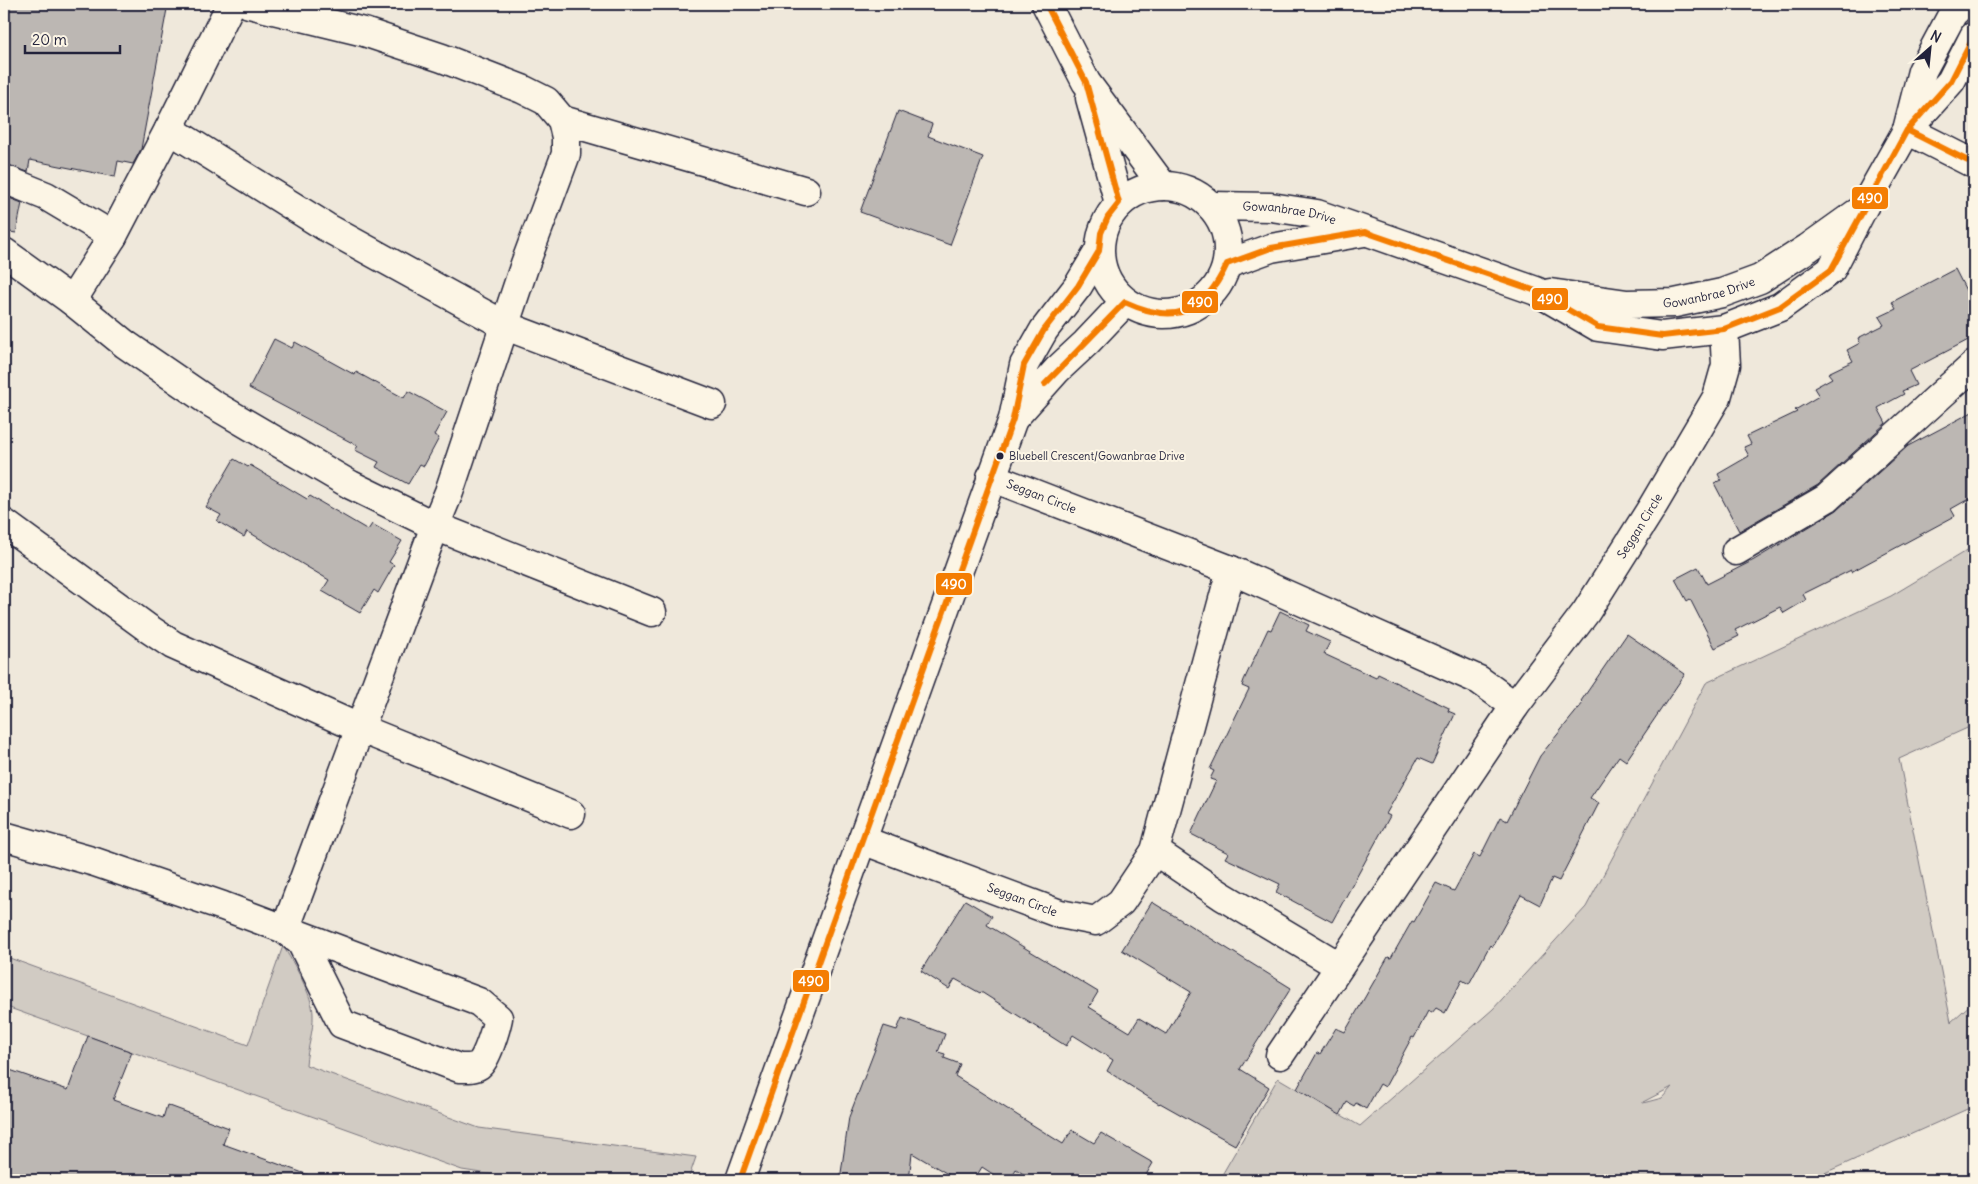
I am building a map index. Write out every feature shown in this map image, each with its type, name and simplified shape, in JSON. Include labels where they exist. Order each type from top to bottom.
[{"type":"street","points":[[72,301],[113,236],[231,4]]},
{"type":"street","points":[[249,4],[364,32],[442,58],[522,89],[546,101],[562,120],[566,137],[566,154],[525,264],[506,326],[449,492],[285,930]]},
{"type":"street","points":[[1046,4],[1086,82],[1163,186]]},
{"type":"street","name":"Gowanbrae Drive","points":[[1907,130],[1922,71],[1953,13],[1963,4]]},
{"type":"street","name":"Gowanbrae Drive","points":[[1211,206],[1271,207],[1317,214],[1536,292],[1598,327],[1662,336],[1724,330],[1780,308],[1831,270],[1907,130],[1951,81],[1974,36]]},
{"type":"street","points":[[1086,82],[1119,203]]},
{"type":"street","points":[[562,120],[806,191]]},
{"type":"street","points":[[169,129],[326,227],[506,326],[712,404]]},
{"type":"street","points":[[1907,130],[1974,164]]},
{"type":"street","points":[[4,179],[46,196],[113,236]]},
{"type":"street","points":[[1163,186],[1181,188],[1197,195],[1211,206],[1222,224],[1228,243],[1227,264],[1221,281],[1210,296],[1195,307],[1178,313],[1159,315],[1141,311],[1125,302],[1111,288],[1102,270],[1099,251],[1101,233],[1108,217],[1119,203],[1132,194],[1147,188],[1163,186]]},
{"type":"street","name":"Gowanbrae Drive","points":[[1536,292],[1627,304],[1676,304],[1722,293],[1760,279],[1862,210]]},
{"type":"street","name":"Gowanbrae Drive","points":[[1227,264],[1272,248],[1365,232]]},
{"type":"street","points":[[740,1180],[1013,419],[1024,365],[1044,330],[1078,286],[1099,251]]},
{"type":"street","points":[[4,252],[72,301],[125,344],[210,403],[351,486],[435,526],[652,612]]},
{"type":"street","points":[[1013,419],[1057,370],[1125,302]]},
{"type":"street","name":"Seggan Circle","points":[[1280,1055],[1514,706],[1586,612],[1651,509],[1716,397],[1726,365],[1724,330]]},
{"type":"street","points":[[1736,551],[1827,498],[1974,365]]},
{"type":"street","name":"Seggan Circle","points":[[991,477],[1231,570],[1479,680],[1514,706]]},
{"type":"street","points":[[4,523],[149,629],[173,644],[360,728],[571,814]]},
{"type":"street","name":"Seggan Circle","points":[[862,840],[1060,914],[1096,921],[1121,902],[1155,851],[1231,570]]},
{"type":"street","points":[[4,836],[95,862],[285,930],[479,1002],[498,1018],[495,1030],[480,1064],[473,1068],[459,1068],[342,1024],[301,942],[285,930]]},
{"type":"street","points":[[1155,851],[1222,896],[1339,966]]},
{"type":"shaded area","points":[[1974,546],[1974,725],[1899,759],[1951,1022],[1974,1001],[1974,1106],[1809,1180],[1219,1180],[1278,1078],[1360,1126],[1493,1009],[1586,907],[1706,683],[1891,596]],"holes":[[[1672,1087],[1662,1098],[1643,1103]]]},
{"type":"shaded area","points":[[283,946],[302,979],[312,1007],[312,1027],[306,1065],[479,1128],[696,1157],[688,1180],[526,1180],[462,1170],[4,1006],[4,956],[248,1045]]},
{"type":"building","points":[[4,4],[140,4],[167,9],[141,149],[133,164],[118,161],[115,177],[30,160],[28,172],[4,164]]},
{"type":"building","points":[[898,111],[932,124],[928,136],[983,157],[950,245],[860,212]]},
{"type":"building","points":[[4,196],[22,203],[16,233],[4,231]]},
{"type":"building","points":[[1955,269],[1974,306],[1974,337],[1909,371],[1916,385],[1902,391],[1904,394],[1878,408],[1886,423],[1818,485],[1739,531],[1714,483],[1721,480],[1718,474],[1749,456],[1744,447],[1751,444],[1747,436],[1797,412],[1795,410],[1819,396],[1814,388],[1832,378],[1828,373],[1853,361],[1847,350],[1860,343],[1858,338],[1884,325],[1879,317],[1896,309],[1892,302]]},
{"type":"building","points":[[274,339],[292,348],[295,342],[355,375],[356,372],[404,398],[408,391],[447,412],[434,435],[439,438],[424,466],[420,464],[408,484],[376,467],[379,462],[355,450],[358,446],[249,388]]},
{"type":"building","points":[[1974,411],[1974,496],[1951,509],[1955,516],[1851,572],[1851,570],[1803,594],[1806,600],[1784,613],[1780,607],[1735,630],[1739,636],[1715,648],[1690,599],[1687,601],[1675,579],[1698,567],[1707,584],[1754,560],[1837,510],[1908,446]]},
{"type":"building","points":[[234,459],[248,467],[250,465],[307,499],[310,496],[368,530],[372,524],[402,541],[389,562],[394,565],[378,593],[374,590],[360,613],[322,591],[329,580],[247,531],[244,537],[217,521],[221,515],[206,507]]},
{"type":"building","points":[[1280,611],[1309,625],[1306,631],[1330,642],[1324,654],[1376,678],[1378,674],[1449,708],[1448,711],[1455,714],[1432,764],[1418,758],[1386,814],[1390,816],[1332,922],[1276,892],[1280,884],[1225,858],[1228,853],[1191,834],[1216,781],[1210,779],[1214,771],[1210,769],[1249,689],[1242,686],[1244,680],[1268,629],[1271,630]]},
{"type":"building","points":[[1627,634],[1685,674],[1626,761],[1619,756],[1590,798],[1599,803],[1559,881],[1552,878],[1540,905],[1521,895],[1492,947],[1490,945],[1469,984],[1462,980],[1445,1013],[1436,1008],[1432,1013],[1428,1011],[1385,1087],[1380,1084],[1366,1109],[1356,1103],[1354,1106],[1347,1102],[1340,1115],[1297,1089],[1317,1053],[1320,1054],[1336,1028],[1345,1032],[1388,957],[1391,958],[1436,883],[1454,891],[1474,854],[1480,857],[1500,817],[1507,821],[1540,756],[1583,703],[1581,701]]},
{"type":"building","points":[[965,900],[992,916],[987,925],[1098,992],[1089,1007],[1130,1032],[1139,1018],[1166,1034],[1191,992],[1122,950],[1152,902],[1291,988],[1240,1069],[1269,1087],[1235,1145],[1159,1104],[1107,1071],[1113,1060],[1073,1035],[1066,1046],[981,992],[955,979],[949,989],[921,971]]},
{"type":"building","points":[[902,1018],[945,1034],[938,1052],[945,1054],[944,1058],[960,1064],[955,1076],[1063,1144],[1072,1130],[1094,1143],[1101,1133],[1153,1163],[1143,1180],[1032,1180],[1016,1169],[1010,1180],[1002,1180],[982,1167],[974,1180],[958,1180],[912,1153],[909,1180],[840,1180],[849,1117],[884,1026],[897,1030]]},
{"type":"building","points":[[88,1036],[132,1052],[113,1100],[163,1118],[167,1105],[229,1128],[223,1144],[314,1177],[313,1180],[20,1180],[4,1175],[4,1068],[68,1090]]},
{"type":"transit line","name":"490","points":[[740,1180],[1013,419],[1024,365],[1044,330],[1078,286],[1099,251],[1101,233],[1108,217],[1119,203],[1086,82],[1046,4]]},
{"type":"transit line","name":"490","points":[[1045,384],[1125,302],[1159,313],[1173,313],[1186,310],[1198,304],[1208,294],[1227,264],[1271,248],[1365,232],[1536,291],[1598,327],[1662,336],[1724,329],[1780,307],[1831,270],[1907,130],[1951,81],[1974,36]]},
{"type":"transit line","name":"490","points":[[1907,130],[1974,164]]},
{"type":"place","name":"Bluebell Crescent/Gowanbrae Drive","points":[[1000,456]]}]
